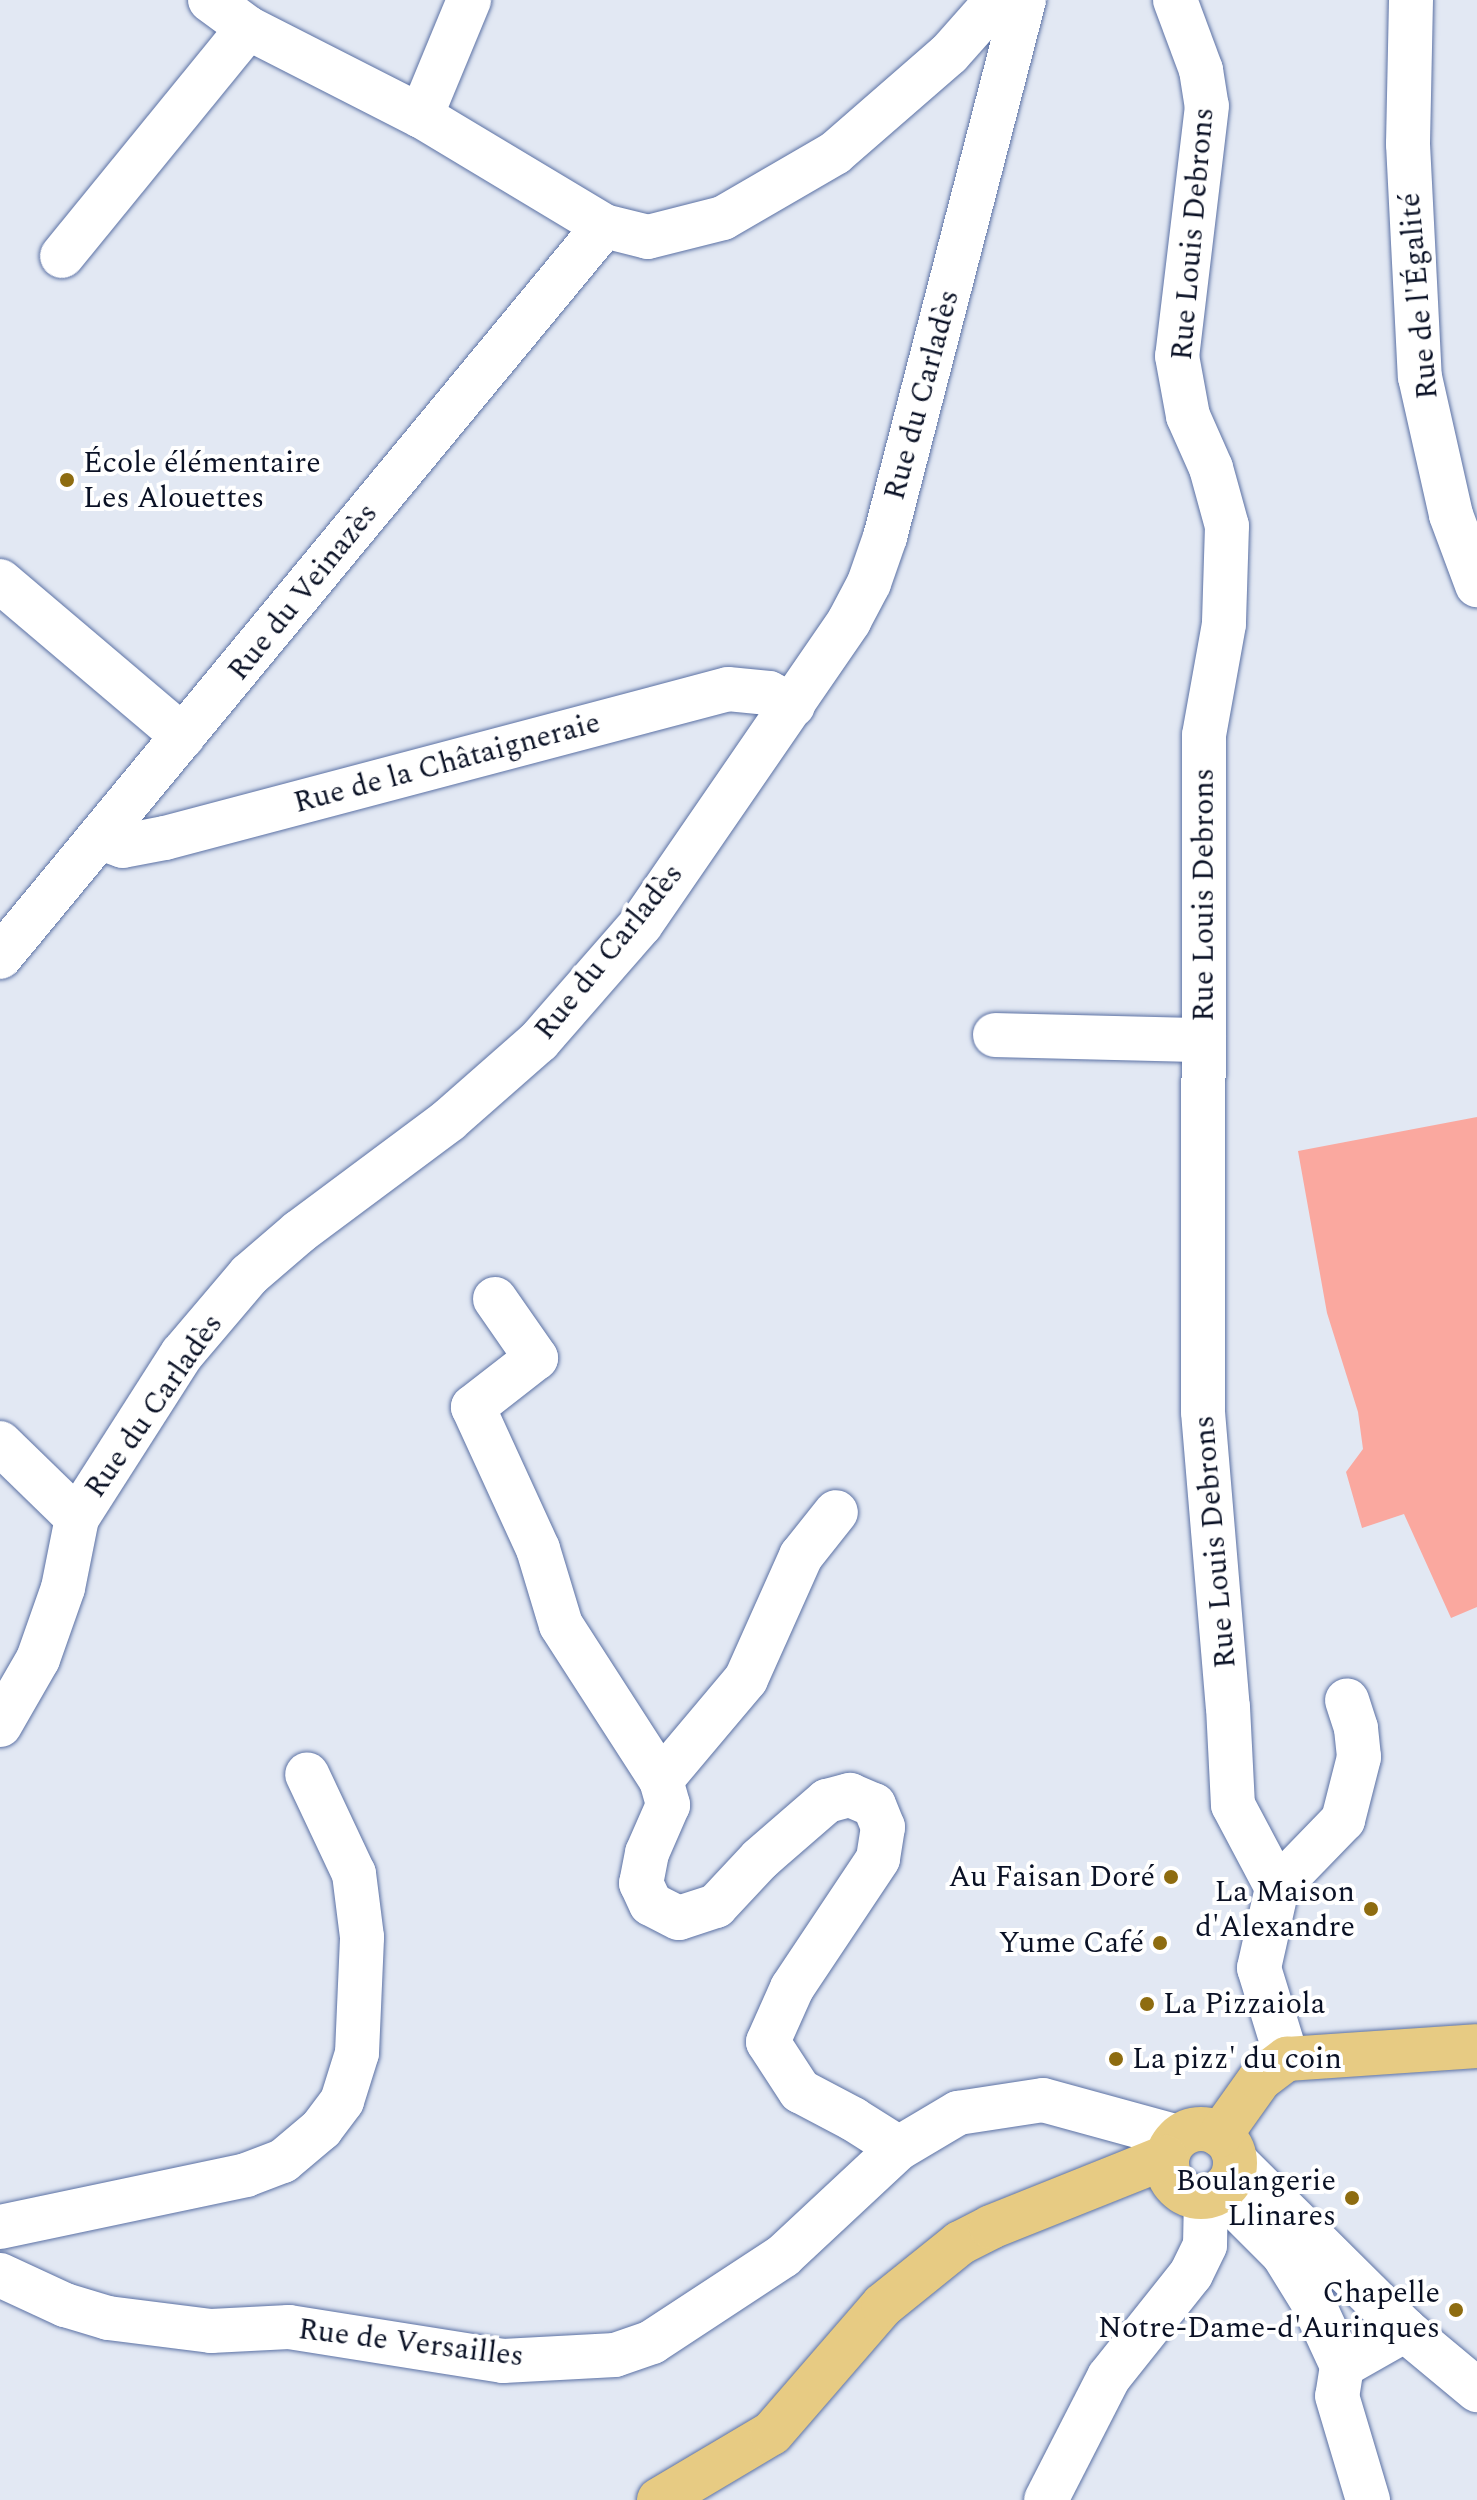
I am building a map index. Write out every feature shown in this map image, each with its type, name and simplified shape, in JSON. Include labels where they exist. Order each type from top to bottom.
[{"type":"main road","points":[[659,2500],[772,2433],[883,2305],[960,2243],[991,2227],[1204,2163],[1260,2079],[1287,2059],[1477,2046]]},
{"type":"street","points":[[210,0],[248,28],[421,116],[604,226],[648,237],[723,218],[835,153],[949,54],[997,0]]},
{"type":"street","points":[[421,116],[469,0]]},
{"type":"street","name":"Rue du Carladès","points":[[0,1725],[38,1659],[63,1588],[77,1518],[182,1354],[249,1275],[299,1232],[449,1120],[539,1041],[641,924],[849,621],[869,583],[885,537],[1024,0]]},
{"type":"street","name":"Rue Louis Debrons","points":[[1175,0],[1201,70],[1207,106],[1177,356],[1188,416],[1211,468],[1227,526],[1224,624],[1204,735],[1203,1412],[1240,1819]]},
{"type":"street","name":"Rue de l'Égalité","points":[[1411,0],[1408,144],[1420,377],[1451,515],[1477,585]]},
{"type":"street","points":[[62,256],[248,28]]},
{"type":"street","name":"Rue du Veinazès","points":[[0,957],[604,226]]},
{"type":"street","points":[[1437,454],[1477,487]]},
{"type":"street","points":[[0,581],[183,736]]},
{"type":"street","name":"Rue de la Châtaigneraie","points":[[101,838],[123,846],[165,838],[728,689],[769,693],[793,705]]},
{"type":"street","name":"Rue Louis Debrons","points":[[995,1035],[1204,1040]]},
{"type":"street","points":[[495,1299],[536,1358],[473,1407],[538,1549],[561,1625],[661,1780],[668,1805],[647,1853],[641,1883],[651,1904],[679,1918],[716,1906],[760,1859],[827,1801],[850,1795],[874,1805],[883,1827],[878,1859],[792,1988],[768,2042],[800,2091],[899,2148]]},
{"type":"street","points":[[0,1443],[77,1518]]},
{"type":"street","points":[[661,1780],[746,1679],[801,1556],[836,1512]]},
{"type":"street","points":[[1287,2059],[1259,1968],[1277,1888],[1343,1820],[1359,1757],[1356,1728],[1347,1700]]},
{"type":"street","points":[[0,2227],[246,2175],[283,2161],[321,2129],[342,2101],[357,2053],[362,1937],[354,1874],[307,1774]]},
{"type":"street","points":[[1240,1819],[1305,1835],[1317,1847]]},
{"type":"street","points":[[1240,1819],[1277,1888]]},
{"type":"street","name":"Rue de Versailles","points":[[0,2275],[65,2305],[123,2320],[211,2331],[289,2327],[503,2361],[615,2355],[652,2342],[783,2256],[899,2148],[958,2113],[1043,2100],[1204,2163]]},
{"type":"street","points":[[1204,2163],[1477,2390]]},
{"type":"street","points":[[1204,2163],[1283,2254],[1312,2301],[1342,2366],[1337,2396],[1368,2500]]},
{"type":"street","points":[[1046,2500],[1109,2377],[1191,2274],[1205,2245],[1204,2163]]},
{"type":"street","points":[[1342,2366],[1417,2341]]},
{"type":"shaded area","points":[[1477,1117],[1477,1607],[1451,1618],[1404,1514],[1362,1528],[1346,1472],[1363,1449],[1358,1412],[1327,1313],[1298,1151]]},
{"type":"place","name":"École élémentaire Les Alouettes","points":[[67,480]]},
{"type":"place","name":"Au Faisan Doré","points":[[1171,1877]]},
{"type":"place","name":"La Maison d'Alexandre","points":[[1371,1909]]},
{"type":"place","name":"Yume Café","points":[[1160,1943]]},
{"type":"place","name":"La Pizzaiola","points":[[1147,2004]]},
{"type":"place","name":"La pizz' du coin","points":[[1116,2059]]},
{"type":"place","name":"Boulangerie Llinares","points":[[1352,2198]]},
{"type":"place","name":"Chapelle Notre-Dame-d'Aurinques","points":[[1456,2310]]}]
